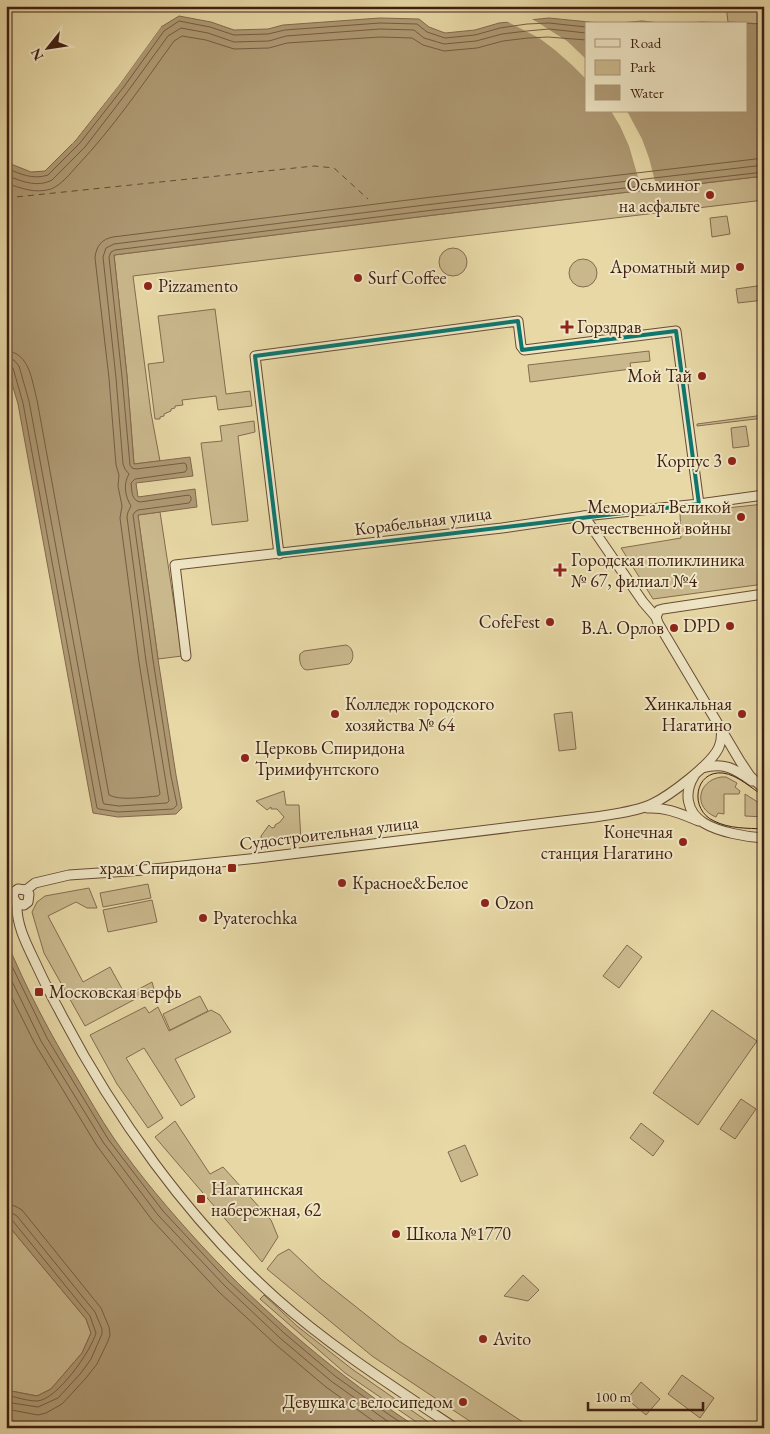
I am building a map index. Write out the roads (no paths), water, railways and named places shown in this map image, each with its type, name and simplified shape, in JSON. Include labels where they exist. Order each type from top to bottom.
[{"type":"street","points":[[279,554],[255,356],[518,321],[521,346],[524,350],[676,331],[699,504]]},
{"type":"street","name":"Корабельная улица","points":[[186,656],[176,565],[502,528],[584,516],[764,495]]},
{"type":"street","points":[[584,516],[643,602],[656,617],[740,761],[750,776],[764,789]]},
{"type":"street","points":[[656,617],[659,610],[663,608],[764,594]]},
{"type":"street","points":[[704,823],[691,810],[687,791],[690,783],[719,748],[722,739],[721,728]]},
{"type":"street","points":[[638,808],[660,799],[699,771],[711,766],[722,765],[730,767],[764,789]]},
{"type":"street","points":[[638,808],[669,809],[723,830],[749,837],[764,838]]},
{"type":"street","name":"Судостроительная улица","points":[[455,1428],[369,1371],[297,1316],[242,1266],[190,1207],[136,1138],[72,1035],[23,936],[16,912],[17,904],[24,905],[28,902],[29,894],[26,890],[35,883],[69,875],[258,858],[595,817],[638,808]]},
{"type":"water","points":[[179,16],[211,22],[234,30],[268,29],[283,25],[380,18],[419,19],[429,27],[445,33],[475,30],[499,23],[549,18],[589,22],[585,22],[585,112],[748,112],[748,23],[764,24],[764,176],[114,255],[134,464],[190,457],[193,476],[136,483],[138,497],[195,489],[197,507],[138,515],[158,659],[182,808],[176,814],[118,817],[93,813],[18,404],[6,363],[6,162],[31,172],[45,171],[76,140],[161,27]]},
{"type":"water","points":[[6,940],[48,1028],[108,1130],[166,1206],[226,1271],[277,1320],[331,1366],[418,1428],[6,1428],[6,1390],[37,1396],[51,1389],[82,1353],[91,1333],[86,1319],[12,1230],[6,1220]]},
{"type":"tram line","points":[[764,796],[739,779],[723,773],[713,774],[706,778],[698,792],[701,808],[706,816],[714,821],[732,827],[764,829]]},
{"type":"place","name":"Осьминог на асфальте","points":[[710,195]]},
{"type":"place","name":"Ароматный мир","points":[[740,267]]},
{"type":"place","name":"Surf Coffee","points":[[358,278]]},
{"type":"place","name":"Pizzamento","points":[[148,286]]},
{"type":"place","name":"Горздрав","points":[[567,327]]},
{"type":"place","name":"Мой Тай","points":[[702,376]]},
{"type":"place","name":"Корпус 3","points":[[732,461]]},
{"type":"place","name":"Мемориал Великой Отечественной войны","points":[[741,517]]},
{"type":"place","name":"Городская поликлиника № 67, филиал №4","points":[[560,570]]},
{"type":"place","name":"CofeFest","points":[[550,622]]},
{"type":"place","name":"DPD","points":[[730,626]]},
{"type":"place","name":"В.А. Орлов","points":[[674,628]]},
{"type":"place","name":"Колледж городского хозяйства № 64","points":[[335,714]]},
{"type":"place","name":"Хинкальная Нагатино","points":[[742,714]]},
{"type":"place","name":"Церковь Спиридона Тримифунтского","points":[[245,758]]},
{"type":"place","name":"Конечная станция Нагатино","points":[[683,842]]},
{"type":"place","name":"храм Спиридона","points":[[232,868]]},
{"type":"place","name":"Красное&Белое","points":[[342,883]]},
{"type":"place","name":"Ozon","points":[[485,903]]},
{"type":"place","name":"Pyaterochka","points":[[203,918]]},
{"type":"place","name":"Московская верфь","points":[[39,992]]},
{"type":"place","name":"Нагатинская набережная, 62","points":[[201,1199]]},
{"type":"place","name":"Школа №1770","points":[[396,1234]]},
{"type":"place","name":"Avito","points":[[483,1339]]},
{"type":"place","name":"Девушка с велосипедом","points":[[463,1402]]}]
